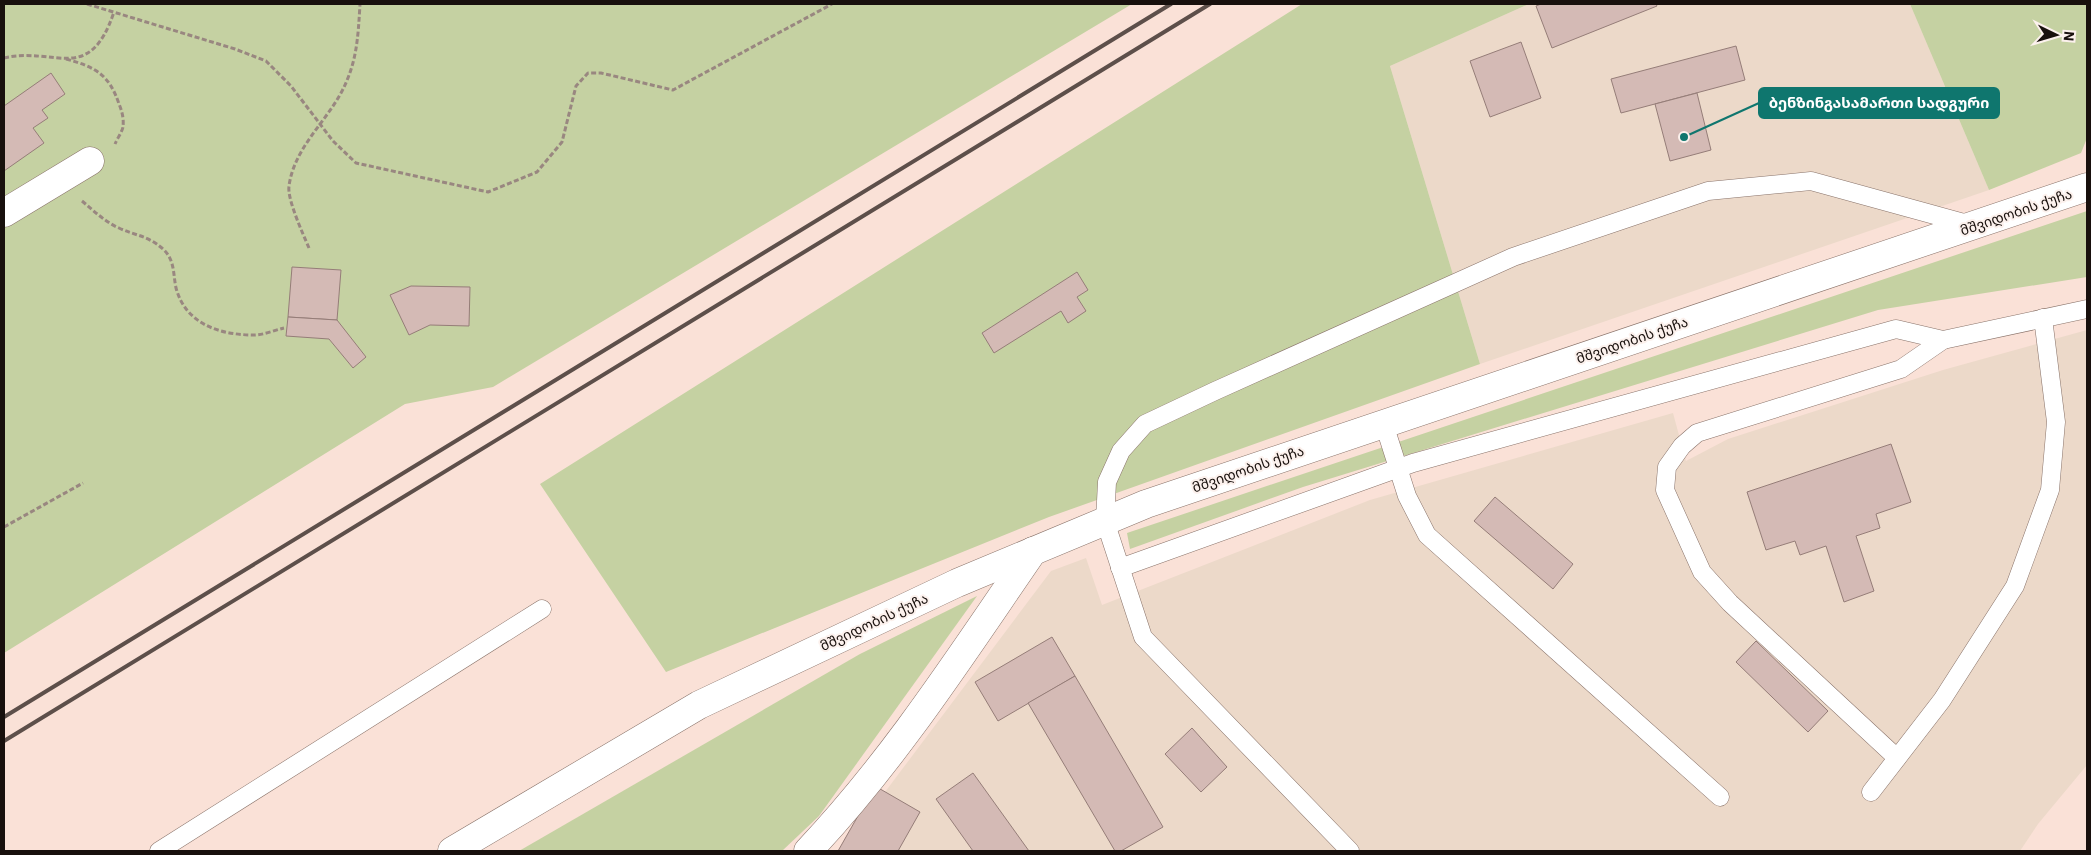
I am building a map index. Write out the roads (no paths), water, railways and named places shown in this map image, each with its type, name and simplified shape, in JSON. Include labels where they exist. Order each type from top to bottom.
[{"type":"main road","points":[[4,213],[90,161]]},
{"type":"main road","name":"მშვიდობის ქუჩა","points":[[452,851],[699,704],[957,583],[1104,521],[1146,504],[2087,187]]},
{"type":"main road","points":[[808,851],[844,814],[925,709],[1033,551]]},
{"type":"lane","points":[[1350,851],[1143,637],[1104,521],[1107,482],[1122,451],[1145,424],[1513,257],[1708,191],[1811,181],[1974,226]]},
{"type":"lane","points":[[1898,758],[1730,603],[1702,572],[1665,490],[1668,467],[1682,446],[1697,433],[1901,369],[1943,340],[2087,309]]},
{"type":"lane","points":[[1871,792],[1942,700],[2015,586],[2050,490],[2056,422],[2043,318]]},
{"type":"lane","points":[[1120,568],[1398,468],[1896,330],[1943,340]]},
{"type":"lane","points":[[1384,424],[1407,496],[1427,536],[1720,797]]},
{"type":"lane","points":[[159,851],[542,609]]},
{"type":"railway","points":[[4,717],[1171,4]]},
{"type":"railway","points":[[4,741],[1210,4]]},
{"type":"place","name":"ბენზინგასამართი სადგური","points":[[1684,137]]}]
